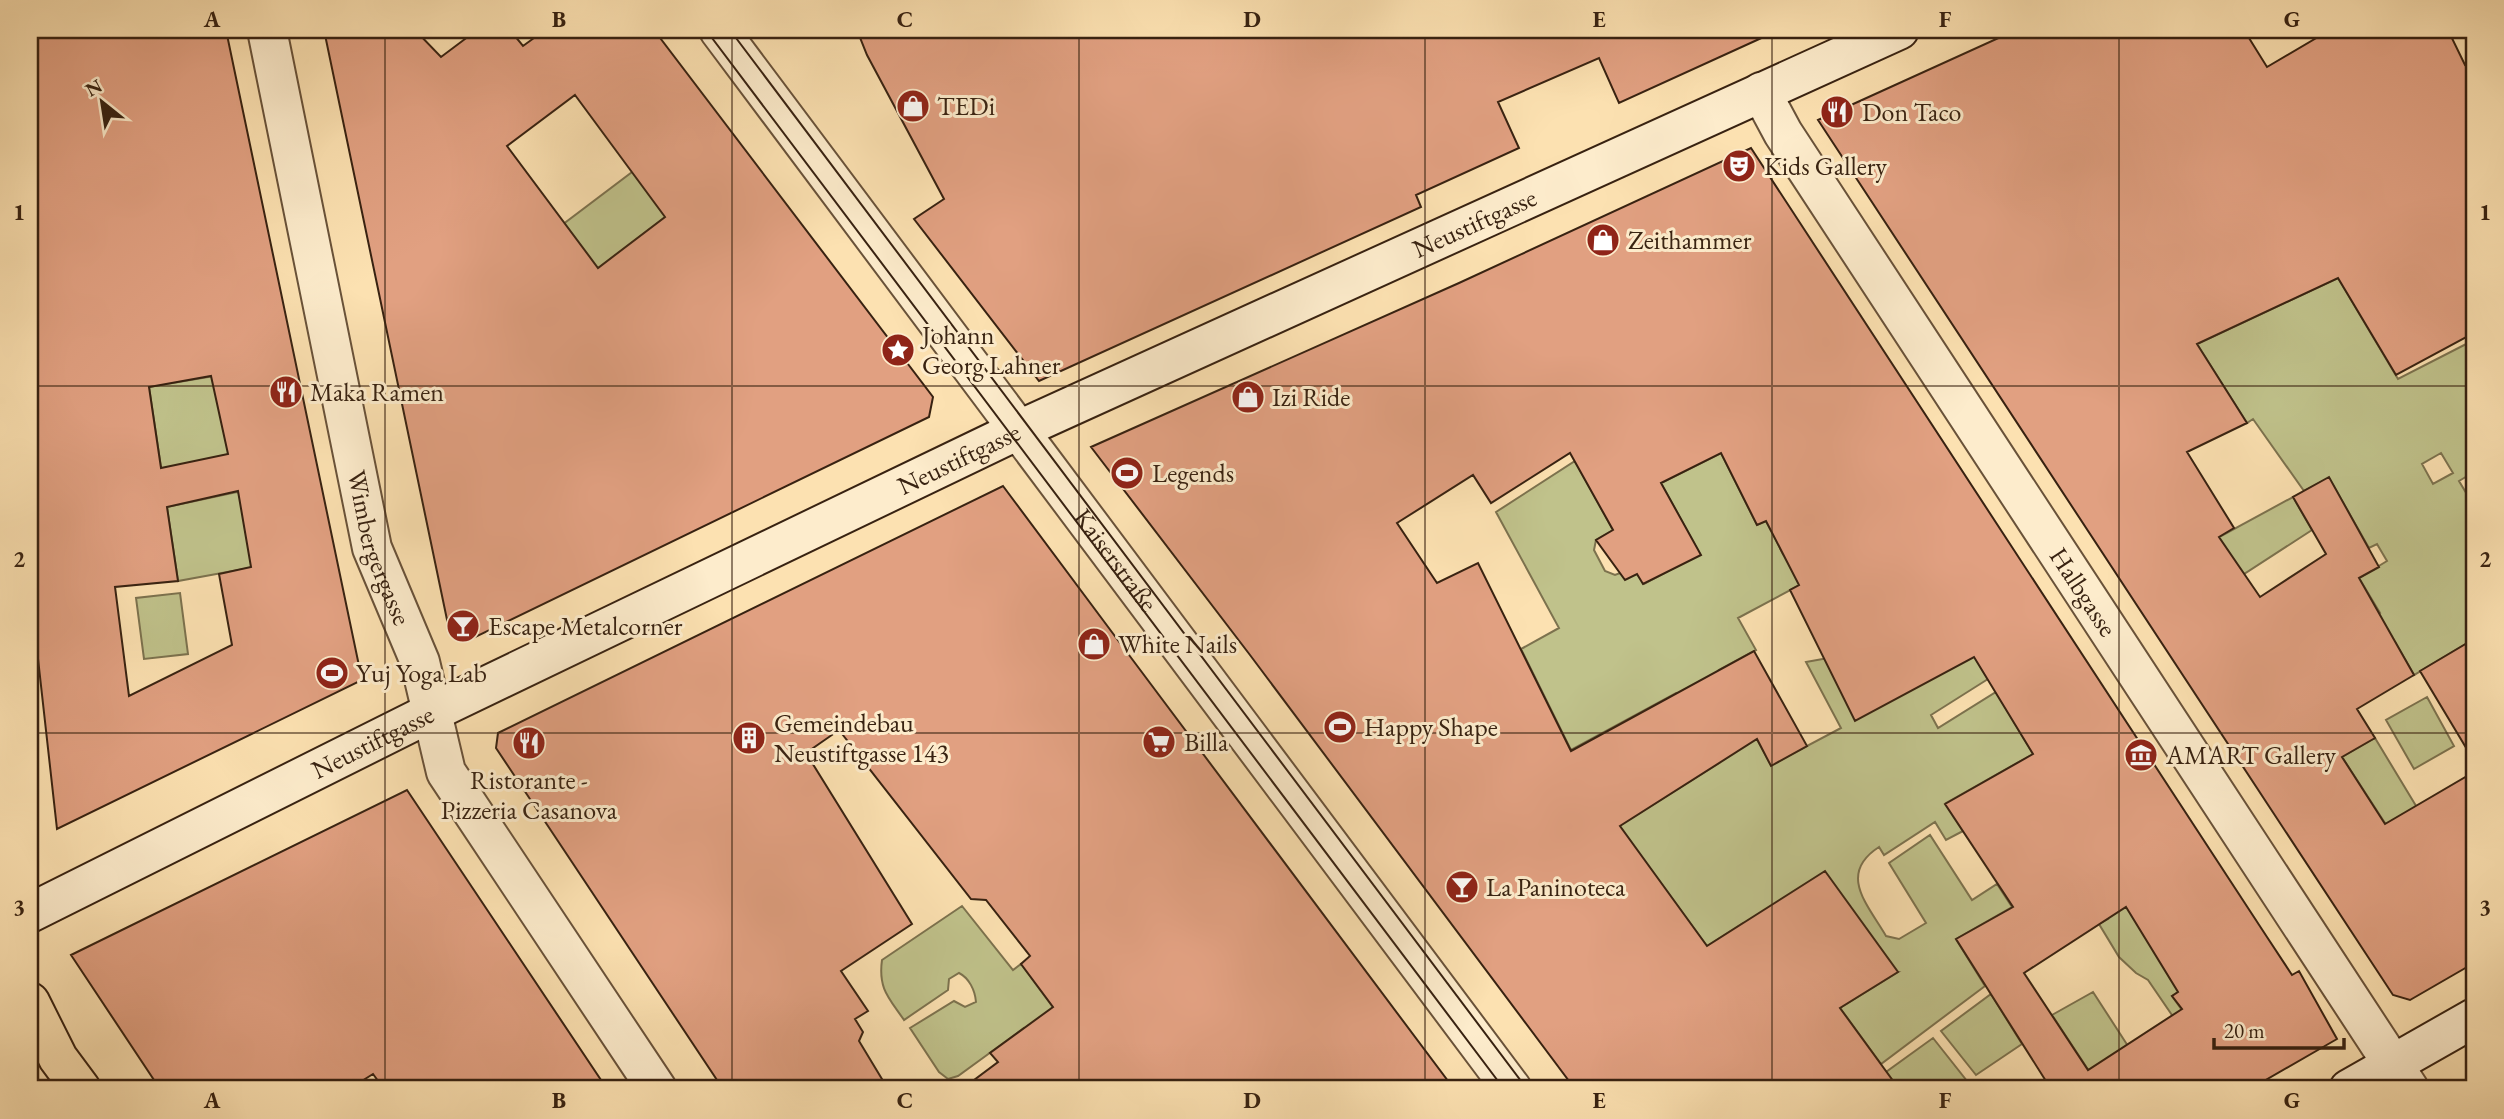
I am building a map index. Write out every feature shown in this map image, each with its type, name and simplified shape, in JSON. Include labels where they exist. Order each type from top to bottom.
[{"type":"main road","points":[[30,1002],[58,1058],[80,1089]]},
{"type":"street","name":"Wimbergergasse","points":[[267,30],[372,548],[420,662],[446,772],[657,1089]]},
{"type":"street","name":"Kaiserstraße","points":[[719,30],[1512,1089]]},
{"type":"street","name":"Neustiftgasse","points":[[30,912],[432,712],[1019,430],[1899,30]]},
{"type":"street","name":"Halbgasse","points":[[1761,92],[1783,133],[2401,1077]]},
{"type":"street","points":[[2349,1089],[2401,1077],[2474,1018]]},
{"type":"green space","points":[[652,157],[667,216],[481,358],[509,265]]},
{"type":"green space","points":[[2338,278],[2398,379],[2474,340],[2474,472],[2459,481],[2474,506],[2474,639],[2414,675],[2395,642],[2308,655],[2380,613],[2359,578],[2387,561],[2377,544],[2369,548],[2329,478],[2304,491],[2253,419],[2247,423],[2197,344]],"holes":[[[2441,453],[2453,473],[2433,484],[2422,464]]]},
{"type":"green space","points":[[214,376],[236,453],[167,507],[237,492],[247,498],[260,566],[178,581],[149,387]]},
{"type":"green space","points":[[1721,453],[1757,525],[1766,521],[1783,554],[1922,520],[1738,618],[1756,650],[1719,670],[1771,765],[1841,728],[1806,662],[1856,653],[1974,656],[1988,679],[1931,715],[1938,728],[1996,692],[2033,754],[1946,803],[1963,831],[1946,840],[1935,822],[1884,855],[1879,847],[1867,857],[1860,868],[1860,890],[1886,936],[1899,939],[1926,923],[1889,863],[1930,835],[1972,900],[1997,884],[2012,907],[1956,939],[1985,986],[1881,1064],[1840,1008],[1898,972],[1779,971],[1743,923],[1707,946],[1619,826],[1719,763],[1676,693],[1571,750],[1521,649],[1559,628],[1496,512],[1575,461],[1613,530],[1596,540],[1594,550],[1605,571],[1615,575],[1637,574],[1644,584],[1700,554],[1661,483]]},
{"type":"green space","points":[[2293,497],[2312,530],[2244,574],[2199,548]]},
{"type":"green space","points":[[180,593],[188,654],[144,659],[136,598]]},
{"type":"green space","points":[[2427,697],[2454,746],[2414,769],[2386,720]]},
{"type":"green space","points":[[2375,738],[2459,877],[2396,840],[2342,757]]},
{"type":"green space","points":[[2126,895],[2184,988],[2172,996],[2184,1013],[2174,1018],[2148,980],[2119,957],[2099,924],[2108,919],[2102,910]]},
{"type":"green space","points":[[962,906],[1013,970],[1021,964],[1086,1052],[1024,1028],[958,1076],[948,1079],[939,1072],[910,1028],[954,1001],[965,1007],[976,1002],[971,985],[959,973],[949,979],[948,990],[904,1020],[883,986],[882,960]]},
{"type":"green space","points":[[2093,992],[2128,1046],[2093,1077],[2052,1015]]},
{"type":"green space","points":[[1991,994],[2022,1044],[1976,1075],[1941,1031]]},
{"type":"green space","points":[[1933,1038],[1967,1081],[1955,1089],[1899,1089],[1886,1072]]},
{"type":"building","points":[[60,30],[226,30],[362,680],[57,829],[30,587],[30,40]],"holes":[[[211,376],[228,454],[161,468],[149,387]],[[238,491],[251,567],[219,574],[232,645],[129,696],[115,587],[178,581],[167,507]]]},
{"type":"building","points":[[324,30],[415,30],[441,57],[477,30],[510,30],[523,46],[545,30],[654,30],[933,397],[929,417],[465,642],[450,634]],"holes":[[[575,95],[665,217],[598,268],[507,146]]]},
{"type":"building","points":[[857,30],[1779,30],[1619,103],[1599,58],[1498,102],[1519,148],[1416,195],[1421,207],[1039,381],[914,219],[944,199],[867,55]]},
{"type":"building","points":[[2016,30],[2244,30],[2267,67],[2330,30],[2448,30],[2465,65],[2474,61],[2474,333],[2396,375],[2338,278],[2197,344],[2247,423],[2187,452],[2234,528],[2219,537],[2260,597],[2326,554],[2293,497],[2329,477],[2379,567],[2359,578],[2414,675],[2357,709],[2375,738],[2342,757],[2385,824],[2474,772],[2474,963],[2410,1000],[2393,995],[1818,120]]},
{"type":"building","points":[[1751,148],[2292,975],[2299,971],[2337,1039],[2250,1089],[2051,1089],[1956,939],[2013,907],[1945,804],[2033,754],[1974,657],[1855,721],[1790,590],[1799,585],[1766,521],[1757,525],[1721,453],[1661,483],[1701,555],[1643,584],[1637,574],[1625,580],[1596,540],[1613,530],[1570,453],[1491,503],[1473,475],[1397,523],[1437,583],[1478,563],[1571,751],[1754,651],[1807,746],[1771,766],[1757,739],[1620,826],[1707,946],[1825,871],[1898,972],[1840,1008],[1899,1089],[1575,1089],[1091,447],[1459,283]],"holes":[[[2126,907],[2178,992],[2172,996],[2182,1009],[2088,1070],[2024,973]]]},
{"type":"building","points":[[1003,486],[1454,1089],[962,1089],[998,1062],[990,1053],[1053,1007],[1021,964],[1030,956],[986,900],[971,899],[839,730],[806,753],[912,924],[841,971],[868,1011],[855,1019],[863,1032],[859,1041],[888,1089],[723,1089],[496,748],[498,733]]},
{"type":"building","points":[[2474,639],[2474,761],[2420,671]]},
{"type":"building","points":[[407,790],[607,1089],[384,1089],[373,1074],[349,1089],[160,1089],[71,955]]},
{"type":"tram line","points":[[706,30],[1504,1089]]},
{"type":"tram line","points":[[730,30],[1527,1089]]},
{"type":"place","name":"TEDi","points":[[913,106]]},
{"type":"place","name":"Don Taco","points":[[1837,112]]},
{"type":"place","name":"Kids Gallery","points":[[1739,166]]},
{"type":"place","name":"Zeithammer","points":[[1603,240]]},
{"type":"place","name":"Johann Georg Lahner","points":[[898,350]]},
{"type":"place","name":"Maka Ramen","points":[[286,392]]},
{"type":"place","name":"Izi Ride","points":[[1248,397]]},
{"type":"place","name":"Legends","points":[[1127,473]]},
{"type":"place","name":"Escape Metalcorner","points":[[463,626]]},
{"type":"place","name":"White Nails","points":[[1094,644]]},
{"type":"place","name":"Yuj Yoga Lab","points":[[332,673]]},
{"type":"place","name":"Happy Shape","points":[[1340,727]]},
{"type":"place","name":"Gemeindebau Neustiftgasse 143","points":[[749,738]]},
{"type":"place","name":"Billa","points":[[1159,742]]},
{"type":"place","name":"Ristorante - Pizzeria Casanova","points":[[529,743]]},
{"type":"place","name":"AMART Gallery","points":[[2141,755]]},
{"type":"place","name":"La Paninoteca","points":[[1462,887]]}]
